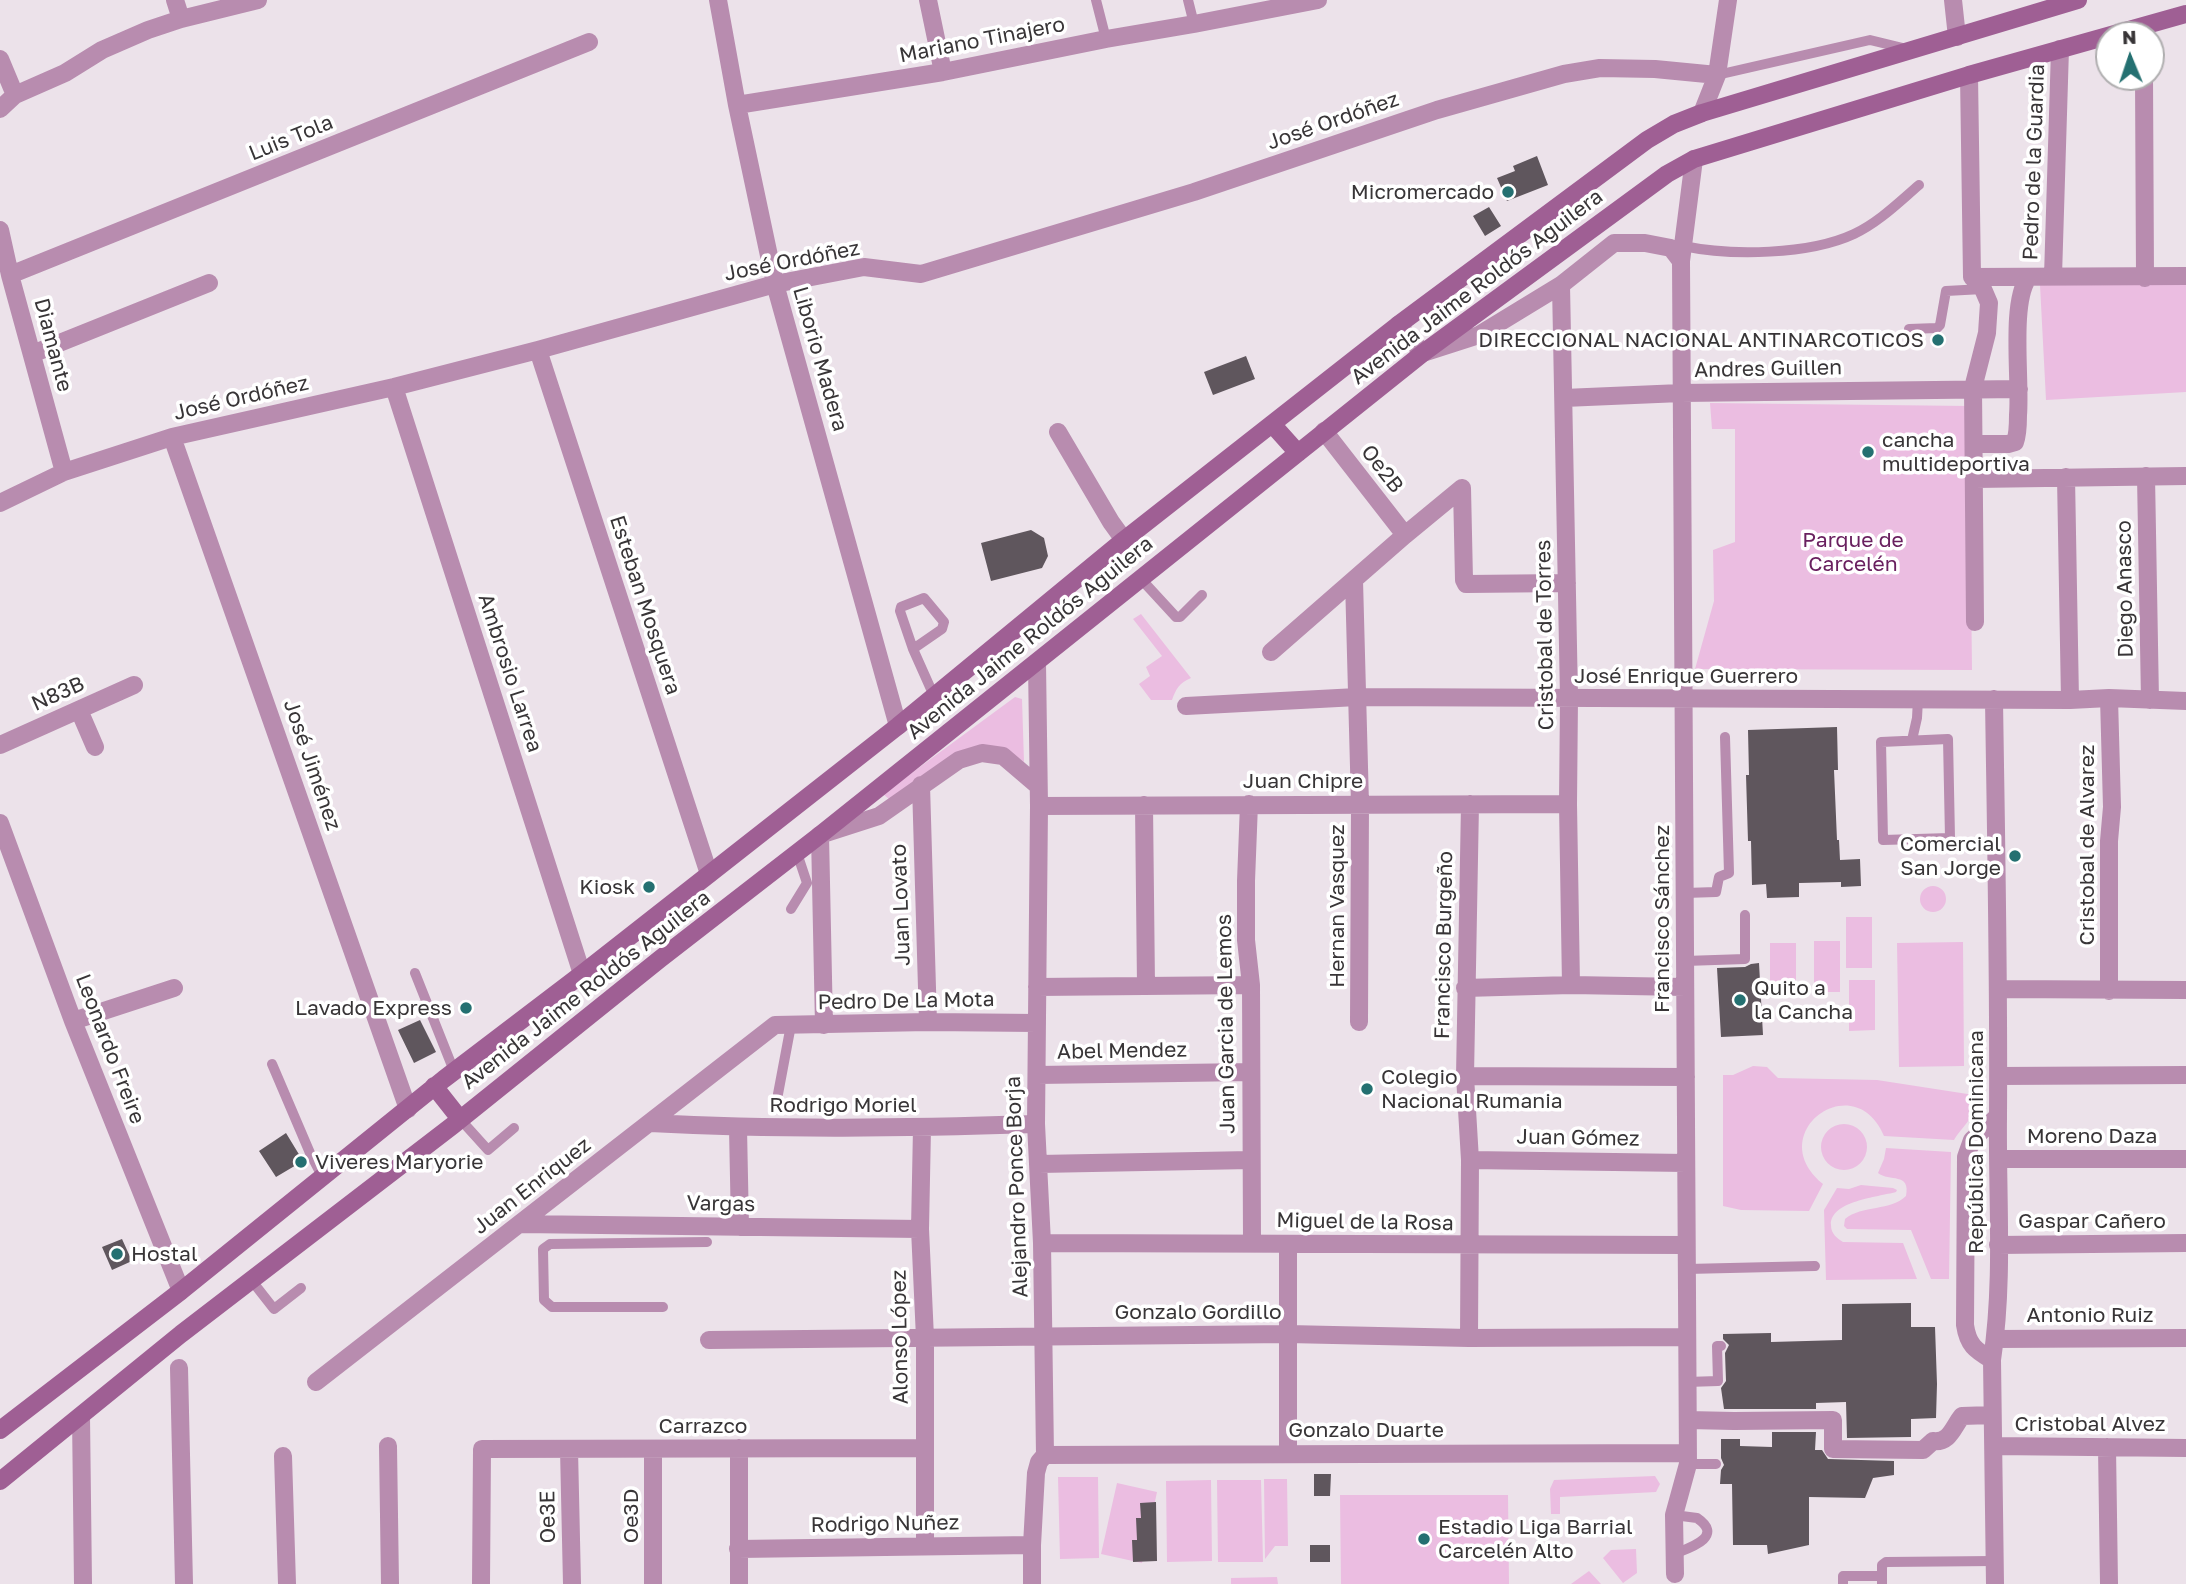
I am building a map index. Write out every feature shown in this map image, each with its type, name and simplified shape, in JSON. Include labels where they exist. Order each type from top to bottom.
[{"type":"street","points":[[175,0],[181,19]]},
{"type":"street","points":[[0,109],[15,96],[65,73],[102,50],[148,30],[258,0]]},
{"type":"street","name":"Liborio Madera","points":[[718,0],[775,284],[898,726]]},
{"type":"street","points":[[928,0],[943,72]]},
{"type":"street","name":"Mariano Tinajero","points":[[737,105],[943,72],[1318,0]]},
{"type":"street","points":[[1702,113],[1717,75],[1728,0]]},
{"type":"street","points":[[1953,0],[1958,37]]},
{"type":"street","name":"Avenida Jaime Roldós Aguilera","points":[[0,1430],[181,1291],[434,1086],[582,974],[898,726],[1124,540],[1398,325],[1647,141],[1674,124],[1702,113],[2078,0]]},
{"type":"street","name":"Avenida Jaime Roldós Aguilera","points":[[2165,22],[2186,14]]},
{"type":"street","name":"Avenida Jaime Roldós Aguilera","points":[[0,1481],[181,1335],[460,1119],[1037,663],[1423,353],[1667,174],[1694,159],[1969,75],[2095,41]]},
{"type":"street","name":"Luis Tola","points":[[10,275],[589,43]]},
{"type":"street","name":"Pedro de la Guardia","points":[[2053,276],[2060,49]]},
{"type":"street","points":[[0,59],[15,96]]},
{"type":"street","name":"José Ordóñez","points":[[0,503],[64,472],[172,437],[394,387],[775,284],[864,267],[921,274],[1194,192],[1437,110],[1564,74],[1600,68],[1655,69],[1717,75]]},
{"type":"street","points":[[1969,75],[1980,288],[1989,303],[1987,333],[1973,388],[1975,622]]},
{"type":"street","points":[[2144,91],[2145,278]]},
{"type":"street","name":"Francisco Sánchez","points":[[1675,1574],[1674,1516],[1688,1459],[1681,393],[1682,254],[1694,159]]},
{"type":"street","name":"Diamante","points":[[0,230],[64,472]]},
{"type":"street","points":[[1398,325],[1423,353],[1479,335],[1561,285],[1614,243],[1645,243],[1671,248],[1682,254]]},
{"type":"street","points":[[1980,288],[2053,276],[2186,276]]},
{"type":"street","points":[[1974,444],[2008,444],[2014,442],[2017,437],[2019,315],[2023,285],[2028,278]]},
{"type":"street","points":[[32,354],[209,283]]},
{"type":"street","name":"Cristobal de Torres","points":[[1561,285],[1571,985]]},
{"type":"street","points":[[1980,288],[2011,304],[2019,315]]},
{"type":"street","name":"Esteban Mosquera","points":[[538,350],[709,874]]},
{"type":"street","name":"Ambrosio Larrea","points":[[394,387],[582,974]]},
{"type":"street","name":"Andres Guillen","points":[[1564,398],[1681,393],[2019,388]]},
{"type":"street","points":[[1272,424],[1298,453]]},
{"type":"street","name":"Oe2B","points":[[1324,431],[1405,535]]},
{"type":"street","points":[[1058,432],[1124,540]]},
{"type":"street","name":"José Jiménez","points":[[172,437],[408,1109]]},
{"type":"street","name":"Diego Anasco","points":[[2147,476],[2150,700]]},
{"type":"street","points":[[1975,479],[2186,476]]},
{"type":"street","points":[[2066,477],[2070,700]]},
{"type":"street","points":[[1271,652],[1462,488],[1466,584],[1567,583]]},
{"type":"street","name":"Hernan Vasquez","points":[[1354,580],[1360,804],[1359,1022]]},
{"type":"street","name":"Alejandro Ponce Borja","points":[[1032,1584],[1036,1473],[1039,1462],[1045,1455],[1042,1243],[1036,1124],[1039,806],[1037,663]]},
{"type":"street","name":"N83B","points":[[0,745],[134,685]]},
{"type":"street","name":"José Enrique Guerrero","points":[[1186,706],[1357,697],[2109,698],[2186,701]]},
{"type":"street","name":"Cristobal de Alvarez","points":[[2109,698],[2112,807],[2109,841],[2109,991]]},
{"type":"street","name":"República Dominicana","points":[[1994,699],[1999,989],[1998,1245],[1992,1360],[1995,1584]]},
{"type":"street","points":[[79,710],[95,747]]},
{"type":"street","points":[[824,1025],[820,835],[880,816],[959,760],[982,753],[1003,756],[1037,785]]},
{"type":"street","name":"Juan Lovato","points":[[921,785],[928,1023]]},
{"type":"street","name":"Juan Garcia de Lemos","points":[[1249,804],[1246,940],[1251,985],[1252,1243]]},
{"type":"street","name":"Francisco Burgeño","points":[[1469,804],[1465,988],[1465,1076],[1470,1160],[1469,1338]]},
{"type":"street","name":"Juan Chipre","points":[[1039,806],[1568,804]]},
{"type":"street","points":[[1144,805],[1146,986]]},
{"type":"street","name":"Leonardo Freire","points":[[0,823],[73,1021],[181,1291]]},
{"type":"street","points":[[1037,987],[1251,985]]},
{"type":"street","points":[[1465,988],[1571,985],[1685,987]]},
{"type":"street","points":[[73,1021],[174,988]]},
{"type":"street","points":[[1999,989],[2186,990]]},
{"type":"street","name":"Pedro De La Mota","points":[[783,1025],[1037,1023]]},
{"type":"street","name":"Juan Enriquez","points":[[316,1382],[650,1123],[783,1025]]},
{"type":"street","name":"Abel Mendez","points":[[1037,1075],[1251,1072]]},
{"type":"street","points":[[1999,1076],[2186,1075]]},
{"type":"street","points":[[1465,1076],[1686,1076]]},
{"type":"street","points":[[434,1086],[460,1119]]},
{"type":"street","points":[[1992,1360],[1978,1352],[1967,1338],[1965,1325],[1966,1157],[1972,1140],[1998,1116]]},
{"type":"street","name":"Rodrigo Moriel","points":[[650,1123],[738,1128],[922,1128],[1036,1124]]},
{"type":"street","points":[[738,1128],[740,1227]]},
{"type":"street","name":"Alonso López","points":[[922,1128],[920,1229],[925,1338],[925,1546]]},
{"type":"street","name":"Moreno Daza","points":[[1998,1158],[2186,1159]]},
{"type":"street","points":[[1039,1164],[1251,1160]]},
{"type":"street","name":"Juan Gómez","points":[[1470,1160],[1686,1163]]},
{"type":"street","name":"Vargas","points":[[521,1224],[920,1229]]},
{"type":"street","name":"Miguel de la Rosa","points":[[1042,1243],[1686,1245]]},
{"type":"street","name":"Gaspar Cañero","points":[[1998,1245],[2186,1243]]},
{"type":"street","points":[[1288,1244],[1288,1453]]},
{"type":"street","name":"Gonzalo Gordillo","points":[[709,1340],[1288,1334],[1469,1338],[1687,1337]]},
{"type":"street","name":"Antonio Ruiz","points":[[1995,1339],[2186,1338]]},
{"type":"street","points":[[179,1368],[184,1584]]},
{"type":"street","points":[[1688,1420],[1833,1420],[1833,1449],[1923,1450],[1933,1441],[1939,1442],[1948,1438],[1962,1416],[1993,1415]]},
{"type":"street","points":[[81,1416],[83,1584]]},
{"type":"street","points":[[388,1446],[390,1584]]},
{"type":"street","name":"Cristobal Alvez","points":[[1994,1447],[2186,1448]]},
{"type":"street","points":[[2106,1447],[2109,1584]]},
{"type":"street","name":"Oe3D","points":[[653,1448],[653,1584]]},
{"type":"street","points":[[738,1448],[739,1584]]},
{"type":"street","name":"Carrazco","points":[[481,1584],[482,1449],[925,1448]]},
{"type":"street","name":"Oe3E","points":[[569,1449],[572,1584]]},
{"type":"street","name":"Gonzalo Duarte","points":[[1045,1455],[1288,1453],[1688,1459]]},
{"type":"street","points":[[283,1457],[287,1584]]},
{"type":"street","name":"Rodrigo Nuñez","points":[[738,1549],[1032,1545]]},
{"type":"lane","points":[[1096,0],[1105,39]]},
{"type":"lane","points":[[1188,0],[1194,24]]},
{"type":"lane","points":[[1717,75],[1870,40],[1913,50]]},
{"type":"lane","points":[[1682,254],[1814,246],[1853,235],[1882,219],[1919,185]]},
{"type":"lane","points":[[1909,329],[1937,328],[1940,325],[1946,291],[1980,288]]},
{"type":"lane","points":[[1141,579],[1176,617],[1180,617],[1202,595]]},
{"type":"lane","points":[[913,649],[944,626],[944,622],[923,598],[901,607],[900,611],[913,649],[934,696]]},
{"type":"lane","points":[[1912,740],[1918,699]]},
{"type":"lane","points":[[1685,894],[1716,892],[1719,877],[1729,873],[1725,737]]},
{"type":"lane","points":[[1948,739],[1950,838],[1883,840],[1881,742],[1912,740],[1948,739]]},
{"type":"lane","points":[[791,909],[807,883],[797,853]]},
{"type":"lane","points":[[1685,961],[1745,959],[1745,915]]},
{"type":"lane","points":[[415,973],[454,1071]]},
{"type":"lane","points":[[778,1094],[783,1025]]},
{"type":"lane","points":[[272,1064],[323,1178]]},
{"type":"lane","points":[[460,1119],[488,1150],[514,1128]]},
{"type":"lane","points":[[663,1307],[552,1307],[544,1300],[543,1249],[550,1244],[707,1242]]},
{"type":"lane","points":[[1687,1269],[1815,1266]]},
{"type":"lane","points":[[252,1281],[274,1308],[300,1288]]},
{"type":"lane","points":[[1688,1382],[1718,1381],[1717,1346],[1721,1346]]},
{"type":"lane","points":[[1688,1459],[1716,1464]]},
{"type":"lane","points":[[1674,1516],[1697,1518],[1706,1527],[1707,1534],[1699,1545],[1674,1554]]},
{"type":"lane","points":[[1843,1584],[1843,1576],[1882,1580],[1882,1565],[1886,1562],[1994,1561]]},
{"type":"green space","points":[[2186,280],[2186,392],[2046,400],[2040,285]]},
{"type":"green space","name":"Parque de Carcelén","points":[[1710,403],[1969,406],[1972,670],[1695,669],[1714,601],[1713,550],[1735,542],[1735,429],[1712,429]]},
{"type":"green space","points":[[1141,614],[1191,678],[1178,687],[1172,700],[1151,700],[1139,684],[1150,676],[1146,667],[1162,656],[1133,619]]},
{"type":"green space","points":[[1015,697],[1022,699],[1024,762],[1006,749],[983,746],[890,800],[883,794]]},
{"type":"green space","points":[[1933,886],[1942,890],[1946,899],[1942,908],[1933,912],[1924,908],[1920,899],[1924,890]]},
{"type":"green space","points":[[1846,917],[1872,917],[1872,968],[1846,968]]},
{"type":"green space","points":[[1814,941],[1840,941],[1840,992],[1814,992]]},
{"type":"green space","points":[[1963,942],[1964,1066],[1899,1067],[1897,943]]},
{"type":"green space","points":[[1770,943],[1796,943],[1796,994],[1770,994]]},
{"type":"green space","points":[[1849,980],[1875,980],[1875,1030],[1849,1031]]},
{"type":"green space","points":[[1753,1066],[1767,1067],[1778,1078],[1877,1080],[1974,1095],[1974,1108],[1954,1140],[1884,1136],[1870,1116],[1853,1107],[1835,1107],[1819,1115],[1807,1128],[1802,1145],[1807,1165],[1823,1184],[1809,1211],[1741,1210],[1723,1206],[1723,1075],[1733,1075]]},
{"type":"green space","points":[[1844,1124],[1861,1130],[1867,1147],[1861,1164],[1844,1170],[1827,1164],[1821,1147],[1827,1130]]},
{"type":"green space","points":[[1886,1148],[1951,1152],[1949,1279],[1931,1279],[1911,1230],[1847,1229],[1844,1226],[1845,1219],[1852,1215],[1893,1204],[1906,1196],[1907,1188],[1902,1181],[1878,1173]]},
{"type":"green space","points":[[1861,1185],[1897,1190],[1856,1201],[1838,1210],[1831,1225],[1833,1233],[1843,1242],[1903,1243],[1917,1279],[1826,1280],[1824,1210],[1837,1188],[1849,1189]]},
{"type":"green space","points":[[1655,1476],[1660,1484],[1656,1492],[1560,1497],[1560,1514],[1551,1514],[1550,1489],[1554,1480]]},
{"type":"green space","points":[[1058,1477],[1098,1477],[1099,1558],[1060,1559]]},
{"type":"green space","points":[[1264,1479],[1287,1479],[1288,1546],[1275,1546],[1265,1559]]},
{"type":"green space","points":[[1211,1480],[1212,1561],[1167,1562],[1166,1481]]},
{"type":"green space","points":[[1217,1480],[1261,1480],[1263,1562],[1218,1562]]},
{"type":"green space","points":[[1117,1483],[1157,1492],[1142,1563],[1101,1554]]},
{"type":"green space","name":"Estadio Liga Barrial Carcelén Alto","points":[[1340,1495],[1508,1495],[1509,1584],[1341,1584]]},
{"type":"green space","points":[[1636,1549],[1637,1573],[1623,1583],[1603,1558],[1611,1550]]},
{"type":"green space","points":[[1589,1571],[1601,1584],[1571,1584]]},
{"type":"green space","points":[[1277,1577],[1278,1584],[1231,1584],[1231,1578]]},
{"type":"building","points":[[1537,156],[1548,185],[1507,201],[1497,178],[1515,171],[1513,166]]},
{"type":"building","points":[[1489,207],[1501,226],[1485,236],[1473,216]]},
{"type":"building","points":[[1246,356],[1255,379],[1213,395],[1204,372]]},
{"type":"building","points":[[1031,530],[1044,538],[1048,556],[1042,568],[991,581],[981,543]]},
{"type":"building","points":[[1837,727],[1838,770],[1834,770],[1840,860],[1860,859],[1861,886],[1841,887],[1841,882],[1799,883],[1799,897],[1767,898],[1766,884],[1752,885],[1746,775],[1749,775],[1748,730]]},
{"type":"building","name":"Quito a la Cancha","points":[[1759,963],[1763,1035],[1721,1037],[1717,968],[1745,967]]},
{"type":"building","points":[[420,1020],[436,1052],[414,1063],[398,1030]]},
{"type":"building","points":[[286,1133],[303,1161],[276,1177],[259,1151]]},
{"type":"building","name":"Hostal","points":[[122,1239],[132,1261],[112,1270],[102,1247]]},
{"type":"building","points":[[1911,1303],[1911,1327],[1935,1327],[1937,1384],[1936,1418],[1911,1419],[1911,1437],[1847,1438],[1846,1402],[1816,1403],[1816,1409],[1724,1409],[1721,1388],[1726,1381],[1725,1353],[1729,1345],[1723,1339],[1723,1334],[1771,1333],[1771,1342],[1842,1340],[1842,1304]]},
{"type":"building","points":[[1772,1432],[1816,1432],[1815,1450],[1822,1450],[1828,1459],[1894,1461],[1894,1475],[1873,1478],[1865,1498],[1809,1497],[1809,1545],[1768,1554],[1767,1545],[1733,1545],[1732,1484],[1720,1484],[1724,1465],[1721,1458],[1721,1439],[1740,1439],[1740,1446],[1772,1447]]},
{"type":"building","points":[[1314,1474],[1331,1474],[1330,1496],[1314,1496]]},
{"type":"building","points":[[1156,1502],[1157,1561],[1133,1562],[1132,1540],[1137,1540],[1136,1518],[1141,1518],[1140,1503]]},
{"type":"building","points":[[1310,1545],[1330,1545],[1330,1562],[1310,1562]]},
{"type":"place","name":"Micromercado","points":[[1508,192]]},
{"type":"place","name":"DIRECCIONAL NACIONAL ANTINARCOTICOS","points":[[1938,340]]},
{"type":"place","name":"cancha multideportiva","points":[[1868,452]]},
{"type":"place","name":"Comercial San Jorge","points":[[2015,856]]},
{"type":"place","name":"Kiosk","points":[[649,887]]},
{"type":"place","name":"Quito a la Cancha","points":[[1740,1000]]},
{"type":"place","name":"Lavado Express","points":[[466,1008]]},
{"type":"place","name":"Colegio Nacional Rumania","points":[[1367,1089]]},
{"type":"place","name":"Viveres Maryorie","points":[[301,1162]]},
{"type":"place","name":"Hostal","points":[[117,1254]]},
{"type":"place","name":"Estadio Liga Barrial Carcelén Alto","points":[[1424,1539]]}]
